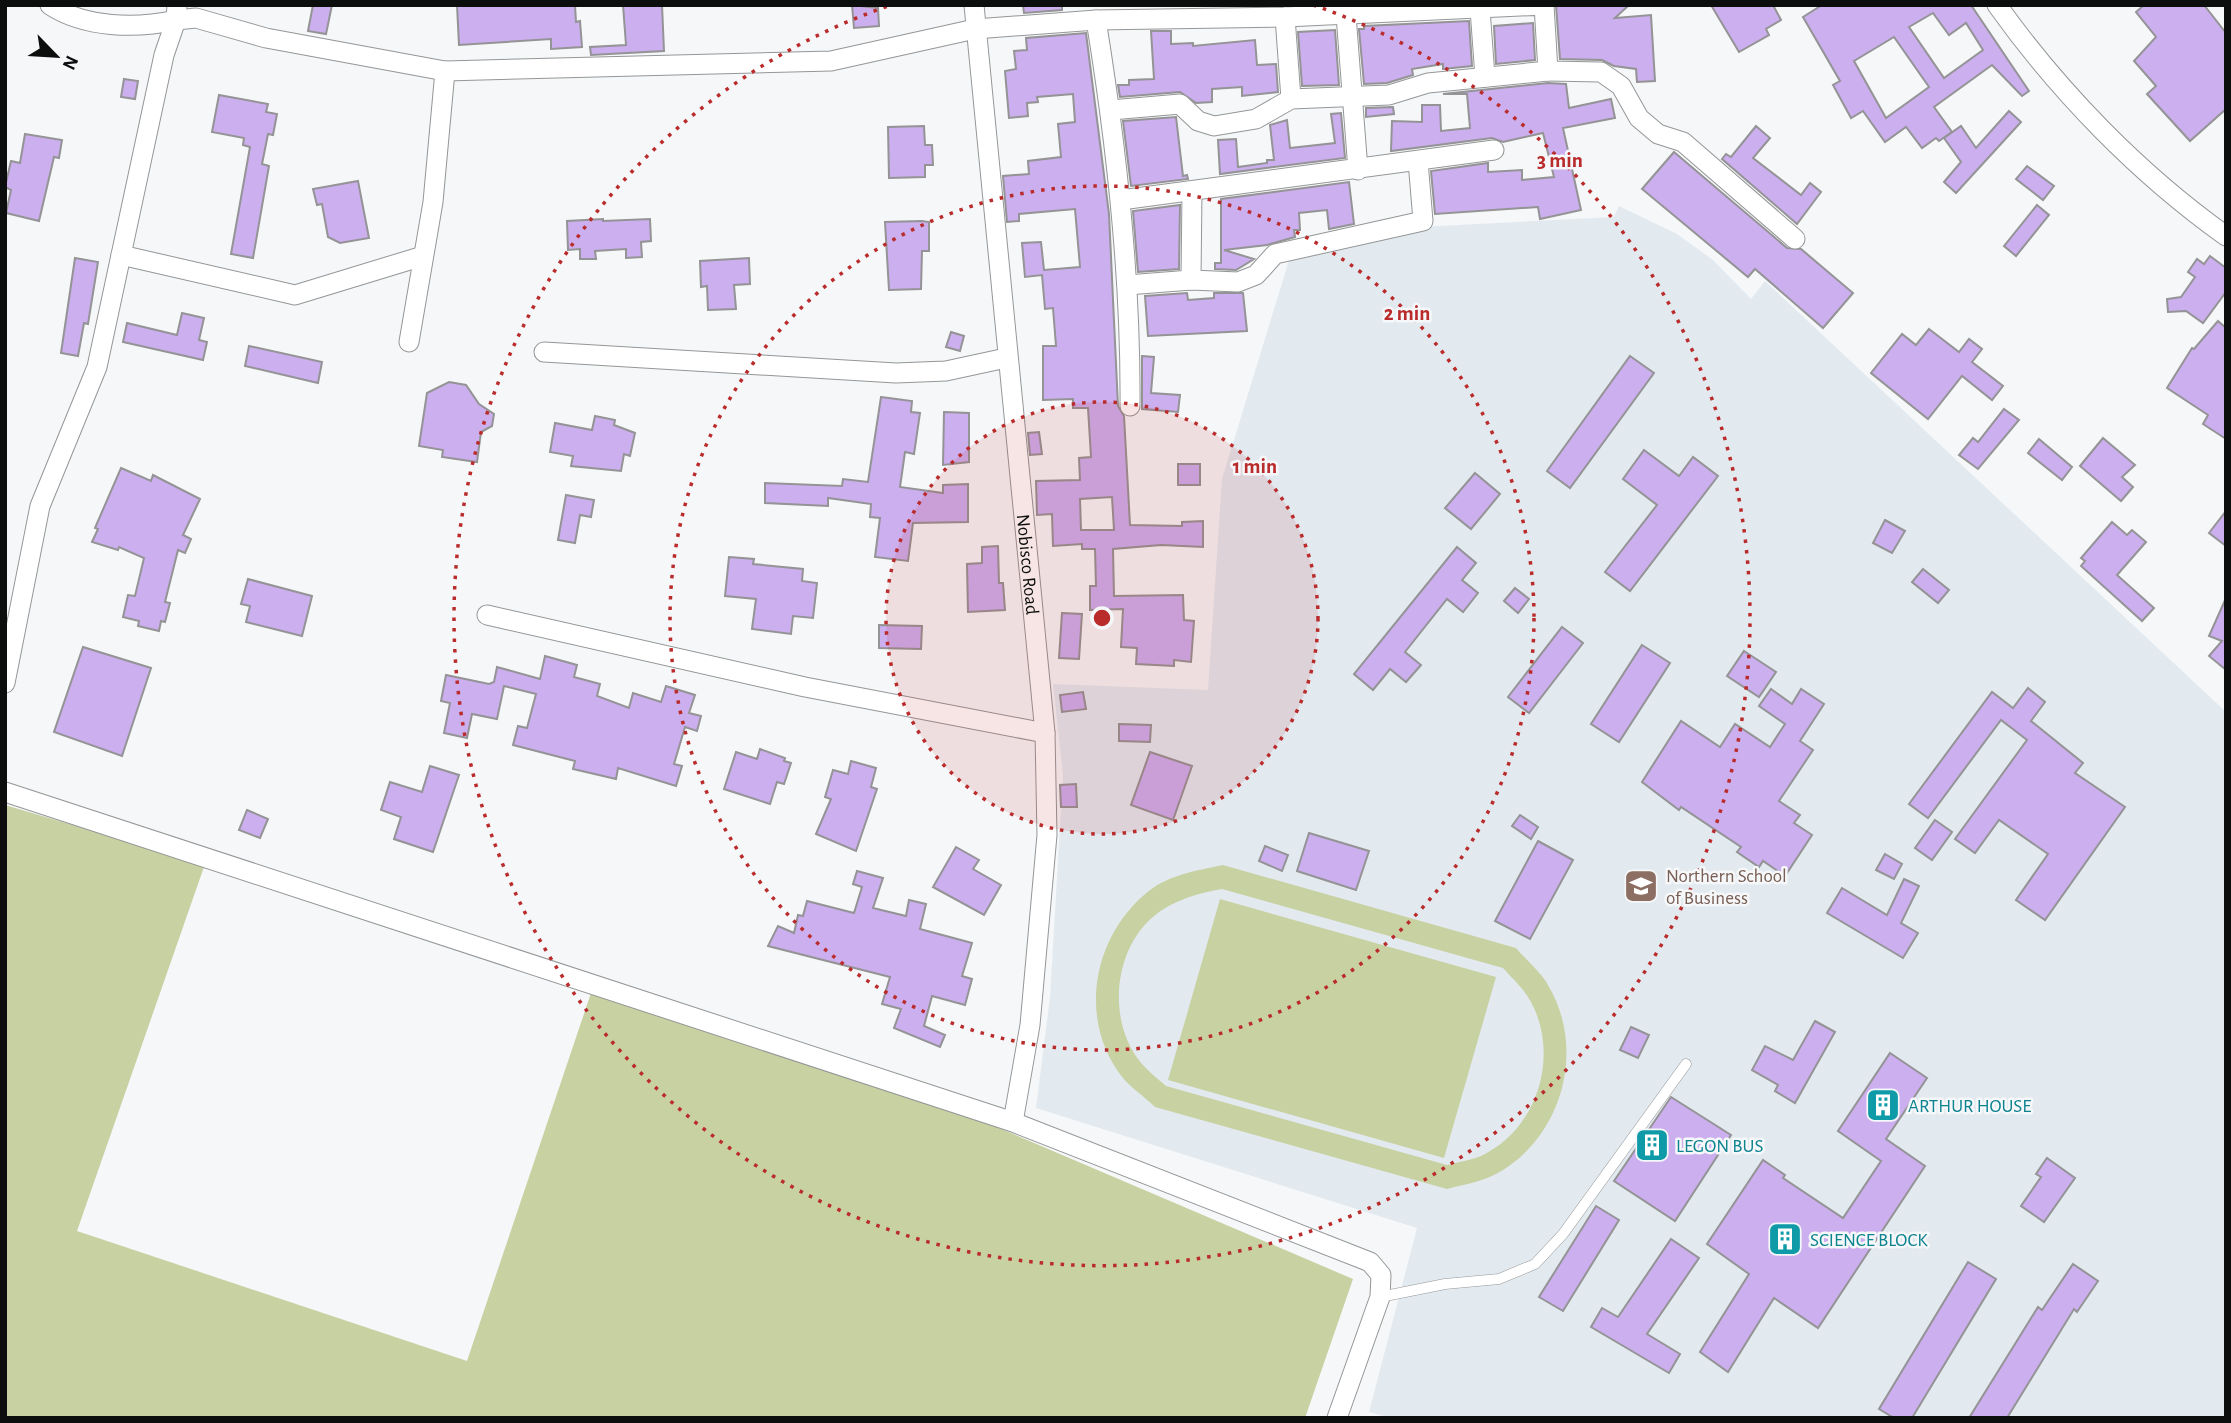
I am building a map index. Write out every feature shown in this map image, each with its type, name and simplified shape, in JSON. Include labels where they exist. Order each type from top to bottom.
[{"type":"street","points":[[50,5],[64,15],[97,22],[148,26],[176,13],[266,38],[445,71],[831,61],[975,29],[1096,20],[1285,18],[1544,5],[1548,71]]},
{"type":"street","name":"Nobisco Road","points":[[974,5],[986,107],[1006,358],[1045,733],[1047,835],[1030,1025],[1013,1122]]},
{"type":"street","points":[[1997,5],[2071,96],[2183,206],[2226,236]]},
{"type":"street","points":[[1480,9],[1485,77]]},
{"type":"street","points":[[5,683],[40,506],[97,367],[164,55],[176,13]]},
{"type":"street","points":[[1346,15],[1358,170]]},
{"type":"street","points":[[1285,18],[1292,99]]},
{"type":"street","points":[[1096,20],[1111,110],[1121,200],[1127,285],[1130,407]]},
{"type":"street","points":[[409,341],[433,202],[445,71]]},
{"type":"street","points":[[1111,110],[1180,104],[1198,121],[1214,126],[1256,119],[1292,99],[1389,95],[1429,83],[1548,71],[1601,72],[1622,86],[1639,118],[1658,134],[1683,142],[1796,239]]},
{"type":"street","points":[[1121,200],[1494,150]]},
{"type":"street","points":[[1127,285],[1191,280],[1238,282],[1256,275],[1276,254],[1423,221],[1418,161]]},
{"type":"street","points":[[1191,280],[1192,191]]},
{"type":"street","points":[[121,255],[295,295],[423,256]]},
{"type":"street","points":[[544,352],[896,373],[946,371],[1006,358]]},
{"type":"street","points":[[487,615],[805,687],[1045,733]]},
{"type":"street","points":[[5,792],[1013,1122],[1370,1262],[1381,1275],[1380,1297],[1337,1418]]},
{"type":"lane","points":[[1380,1297],[1445,1284],[1500,1279],[1535,1264],[1563,1234],[1686,1064]]},
{"type":"shaded area","name":"Northern School of Business","points":[[1619,206],[1677,234],[1713,260],[1751,299],[1765,281],[2226,712],[2226,1418],[1391,1418],[1369,1412],[1417,1228],[1036,1108],[1050,997],[1063,775],[1053,684],[1208,690],[1222,479],[1290,257],[1419,227],[1614,217]]},
{"type":"green space","points":[[5,805],[205,864],[77,1231],[467,1361],[591,993],[992,1125],[1353,1279],[1305,1418],[5,1418]]},
{"type":"green space","points":[[1223,865],[1516,948],[1548,985],[1560,1010],[1566,1037],[1566,1064],[1561,1091],[1551,1117],[1537,1140],[1517,1159],[1494,1175],[1447,1189],[1155,1107],[1123,1078],[1109,1056],[1100,1032],[1096,1007],[1097,982],[1103,958],[1112,935],[1126,913],[1153,888],[1171,878]],"holes":[[[1222,889],[1503,968],[1526,993],[1538,1018],[1543,1040],[1539,1085],[1531,1107],[1519,1126],[1503,1142],[1479,1157],[1447,1165],[1166,1086],[1142,1064],[1130,1046],[1119,1005],[1124,961],[1146,924],[1176,902]]]},
{"type":"green space","points":[[1220,899],[1496,977],[1444,1158],[1168,1080]]},
{"type":"building","points":[[313,5],[332,5],[326,34],[308,31]]},
{"type":"building","points":[[457,5],[575,5],[576,22],[580,21],[582,47],[551,49],[551,39],[459,45]]},
{"type":"building","points":[[623,5],[662,5],[664,51],[591,55],[590,47],[626,45]]},
{"type":"building","points":[[852,5],[878,8],[879,26],[854,28]]},
{"type":"building","points":[[1023,5],[1062,5],[1062,10],[1024,13]]},
{"type":"building","points":[[1556,5],[1629,5],[1615,18],[1651,15],[1655,81],[1637,82],[1636,69],[1614,66],[1602,60],[1560,59]]},
{"type":"building","points":[[1711,5],[1773,5],[1781,20],[1766,29],[1769,35],[1739,52]]},
{"type":"building","points":[[1822,5],[1971,5],[2029,91],[2022,96],[1992,65],[1934,107],[1952,132],[1939,141],[1936,138],[1922,148],[1906,127],[1885,142],[1863,111],[1851,118],[1833,85],[1840,81],[1803,17]],"holes":[[[1933,13],[1949,35],[1966,23],[1983,50],[1944,78],[1909,27]],[[1894,37],[1929,87],[1886,118],[1854,61]]]},
{"type":"building","points":[[2144,5],[2204,5],[2226,33],[2226,109],[2190,141],[2147,94],[2156,86],[2134,61],[2156,37],[2136,12]]},
{"type":"building","points":[[1469,21],[1472,66],[1443,69],[1443,64],[1412,69],[1413,75],[1387,83],[1364,84],[1359,29],[1364,29],[1364,26]]},
{"type":"building","points":[[1533,23],[1535,60],[1496,64],[1494,26]]},
{"type":"building","points":[[1335,30],[1339,85],[1302,86],[1298,32]]},
{"type":"building","points":[[1151,31],[1171,31],[1171,44],[1193,43],[1193,46],[1255,40],[1257,65],[1276,64],[1278,92],[1242,96],[1242,87],[1212,89],[1212,102],[1196,103],[1180,92],[1120,97],[1118,85],[1129,85],[1129,80],[1154,79]]},
{"type":"building","points":[[1086,33],[1109,214],[1118,406],[1124,416],[1130,525],[1182,526],[1182,522],[1203,521],[1203,547],[1161,545],[1113,549],[1114,596],[1183,595],[1184,620],[1194,621],[1191,662],[1174,660],[1174,666],[1136,664],[1137,648],[1121,647],[1123,609],[1090,610],[1090,586],[1096,586],[1095,549],[1082,549],[1082,544],[1053,546],[1052,514],[1037,515],[1036,481],[1080,480],[1079,458],[1091,457],[1088,408],[1073,408],[1073,399],[1043,400],[1043,346],[1056,346],[1053,308],[1045,309],[1042,275],[1025,277],[1022,243],[1041,242],[1044,270],[1080,267],[1075,209],[1019,214],[1019,221],[1007,222],[1003,176],[1029,174],[1028,161],[1061,157],[1058,124],[1075,122],[1073,94],[1037,97],[1038,102],[1027,103],[1028,116],[1009,118],[1005,71],[1016,69],[1014,51],[1027,50],[1026,38]],"holes":[[[1112,497],[1114,530],[1081,530],[1080,499]]]},
{"type":"building","points":[[124,79],[138,81],[135,99],[121,97]]},
{"type":"building","points":[[1548,83],[1566,84],[1569,108],[1611,99],[1615,118],[1563,128],[1581,210],[1540,219],[1538,207],[1435,214],[1431,171],[1488,163],[1488,172],[1522,170],[1522,180],[1554,177],[1543,133],[1503,142],[1492,138],[1391,151],[1392,121],[1422,122],[1422,105],[1440,105],[1441,131],[1470,128],[1467,94],[1443,94]]},
{"type":"building","points":[[219,95],[268,104],[266,112],[277,114],[273,135],[268,134],[262,164],[269,166],[253,258],[231,254],[250,147],[243,145],[244,138],[212,132]]},
{"type":"building","points":[[1393,107],[1394,114],[1366,117],[1366,108]]},
{"type":"building","points":[[2009,111],[2021,122],[1956,193],[1944,182],[1961,162],[1944,138],[1961,126],[1976,148]]},
{"type":"building","points":[[1341,113],[1345,158],[1220,174],[1218,140],[1236,139],[1238,167],[1267,163],[1267,160],[1274,160],[1270,125],[1287,120],[1290,148],[1335,143],[1331,114]]},
{"type":"building","points":[[1176,117],[1183,176],[1187,175],[1188,179],[1131,186],[1123,121]]},
{"type":"building","points":[[924,126],[925,145],[932,145],[933,165],[925,165],[925,177],[889,178],[888,127]]},
{"type":"building","points":[[1756,126],[1770,138],[1753,158],[1801,195],[1810,183],[1821,192],[1797,224],[1722,159],[1726,154],[1731,157]]},
{"type":"building","points":[[25,134],[62,140],[59,158],[54,157],[39,221],[6,213],[11,190],[5,187],[11,161],[20,163]]},
{"type":"building","points":[[1674,152],[1787,248],[1801,249],[1853,293],[1823,328],[1755,269],[1748,277],[1642,189]]},
{"type":"building","points":[[2027,166],[2054,186],[2043,200],[2016,179]]},
{"type":"building","points":[[358,181],[369,238],[340,243],[328,237],[322,204],[317,205],[313,189]]},
{"type":"building","points":[[1349,182],[1354,224],[1329,229],[1327,210],[1299,213],[1300,230],[1294,230],[1295,237],[1267,245],[1224,250],[1254,259],[1236,270],[1215,269],[1215,263],[1221,263],[1221,199]]},
{"type":"building","points":[[1180,205],[1179,269],[1138,272],[1133,211]]},
{"type":"building","points":[[2037,205],[2049,215],[2016,256],[2004,246]]},
{"type":"building","points":[[650,219],[651,241],[641,242],[642,257],[626,258],[626,249],[595,251],[596,259],[580,259],[580,249],[568,250],[567,221]]},
{"type":"building","points":[[885,222],[929,222],[929,251],[922,251],[921,289],[889,290]]},
{"type":"building","points":[[2210,256],[2226,268],[2226,292],[2203,323],[2186,311],[2168,312],[2167,299],[2181,297],[2195,277],[2188,272],[2197,259],[2204,264]]},
{"type":"building","points":[[75,258],[98,262],[88,324],[84,323],[78,356],[61,353]]},
{"type":"building","points":[[749,258],[750,284],[734,285],[736,309],[708,310],[707,286],[701,287],[700,261]]},
{"type":"building","points":[[1187,293],[1188,300],[1214,298],[1214,293],[1243,293],[1247,331],[1148,336],[1145,296]]},
{"type":"building","points":[[182,313],[204,318],[199,340],[207,342],[203,360],[123,342],[127,323],[177,335]]},
{"type":"building","points":[[2218,321],[2226,328],[2226,439],[2203,424],[2208,415],[2167,388],[2192,348],[2194,349]]},
{"type":"building","points":[[1929,329],[1959,352],[1969,339],[1982,349],[1972,362],[2003,386],[1992,400],[1962,376],[1928,419],[1871,373],[1902,334],[1916,345]]},
{"type":"building","points":[[951,332],[964,336],[960,351],[946,347]]},
{"type":"building","points":[[249,346],[322,362],[318,383],[245,366]]},
{"type":"building","points":[[1142,356],[1154,357],[1151,393],[1180,395],[1178,412],[1142,409]]},
{"type":"building","points":[[1630,356],[1654,373],[1570,488],[1547,471]]},
{"type":"building","points":[[449,382],[466,385],[479,404],[494,414],[492,426],[481,432],[477,462],[442,457],[443,450],[419,446],[427,393]]},
{"type":"building","points":[[881,397],[912,401],[911,412],[920,413],[914,454],[905,452],[900,487],[943,493],[943,485],[968,484],[968,522],[913,523],[908,561],[875,557],[880,518],[870,517],[871,504],[828,498],[828,506],[765,503],[765,483],[842,486],[843,479],[868,482]]},
{"type":"building","points":[[2004,409],[2019,420],[1978,469],[1959,455],[1973,438],[1978,442]]},
{"type":"building","points":[[944,412],[969,413],[969,462],[943,465]]},
{"type":"building","points":[[595,416],[615,420],[614,425],[635,433],[630,456],[624,454],[621,471],[571,466],[573,456],[550,452],[555,423],[592,430]]},
{"type":"building","points":[[1039,432],[1042,454],[1030,455],[1028,433]]},
{"type":"building","points":[[2103,438],[2135,465],[2122,477],[2133,487],[2121,501],[2080,466]]},
{"type":"building","points":[[2039,439],[2072,467],[2062,480],[2028,453]]},
{"type":"building","points":[[1644,450],[1679,476],[1693,457],[1718,476],[1630,591],[1605,572],[1657,505],[1623,479]]},
{"type":"building","points":[[1178,464],[1200,464],[1200,485],[1178,485]]},
{"type":"building","points":[[121,468],[151,481],[153,475],[200,499],[183,535],[191,539],[185,553],[178,550],[165,602],[170,603],[165,622],[161,621],[159,631],[138,626],[139,621],[123,617],[128,595],[135,596],[144,558],[119,547],[118,550],[92,542],[98,529],[95,528]]},
{"type":"building","points":[[1475,473],[1500,494],[1471,529],[1445,508]]},
{"type":"building","points":[[566,495],[594,500],[591,517],[580,515],[575,543],[558,540]]},
{"type":"building","points":[[2226,511],[2226,546],[2209,533]]},
{"type":"building","points":[[1885,520],[1905,531],[1892,553],[1873,543]]},
{"type":"building","points":[[2112,522],[2127,535],[2132,530],[2146,542],[2117,575],[2154,608],[2142,621],[2081,566],[2085,561],[2081,558]]},
{"type":"building","points":[[998,546],[999,583],[1003,583],[1005,610],[968,612],[967,564],[982,563],[982,547]]},
{"type":"building","points":[[1457,547],[1476,563],[1462,580],[1478,593],[1463,612],[1447,599],[1405,652],[1421,665],[1406,682],[1390,669],[1373,690],[1354,674]]},
{"type":"building","points":[[729,557],[754,559],[753,564],[803,569],[802,581],[817,583],[813,618],[793,616],[791,634],[752,629],[756,599],[725,596]]},
{"type":"building","points":[[1923,569],[1949,590],[1938,603],[1912,582]]},
{"type":"building","points":[[248,579],[312,596],[302,636],[246,622],[250,606],[241,604]]},
{"type":"building","points":[[1515,588],[1529,599],[1518,613],[1504,601]]},
{"type":"building","points":[[2226,598],[2226,670],[2209,656],[2222,641],[2209,636]]},
{"type":"building","points":[[1062,613],[1082,614],[1079,659],[1059,658]]},
{"type":"building","points":[[879,625],[922,626],[921,649],[879,648]]},
{"type":"building","points":[[1562,627],[1583,643],[1529,713],[1508,697]]},
{"type":"building","points":[[1642,645],[1670,663],[1619,742],[1591,724]]},
{"type":"building","points":[[83,647],[151,668],[122,756],[54,732]]},
{"type":"building","points":[[1744,651],[1776,672],[1759,697],[1727,676]]},
{"type":"building","points":[[545,656],[577,665],[574,677],[600,684],[597,696],[629,708],[633,693],[661,702],[666,686],[695,695],[689,713],[701,716],[697,731],[685,727],[674,764],[682,766],[676,786],[618,768],[616,779],[573,769],[575,761],[513,745],[518,726],[527,728],[536,694],[504,686],[497,719],[472,714],[467,738],[444,733],[450,703],[441,701],[446,675],[489,684],[494,682],[497,667],[540,679]]},
{"type":"building","points":[[2028,688],[2045,702],[2031,721],[2083,763],[2075,773],[2125,807],[2045,920],[2016,900],[2048,854],[1999,820],[1975,853],[1955,839],[2027,740],[2001,720],[1928,818],[1909,804],[1992,692],[2013,708]]},
{"type":"building","points":[[1771,689],[1792,704],[1801,689],[1824,704],[1800,741],[1813,750],[1779,801],[1800,815],[1794,823],[1812,835],[1785,876],[1763,861],[1759,867],[1737,852],[1741,847],[1681,807],[1679,810],[1642,782],[1681,721],[1720,747],[1735,724],[1770,747],[1785,724],[1759,706]]},
{"type":"building","points":[[1083,692],[1086,709],[1062,712],[1060,695]]},
{"type":"building","points":[[1119,724],[1151,725],[1150,742],[1119,741]]},
{"type":"building","points":[[760,749],[791,763],[784,784],[777,782],[770,804],[724,789],[736,752],[757,759]]},
{"type":"building","points":[[1150,752],[1192,766],[1173,820],[1131,805]]},
{"type":"building","points":[[851,761],[876,768],[871,787],[877,789],[856,851],[816,834],[831,799],[825,797],[833,770],[848,774]]},
{"type":"building","points":[[430,766],[459,775],[433,852],[394,839],[401,817],[381,810],[390,782],[422,792]]},
{"type":"building","points":[[1076,784],[1077,807],[1061,807],[1060,785]]},
{"type":"building","points":[[247,810],[268,819],[260,838],[239,830]]},
{"type":"building","points":[[1520,815],[1538,827],[1531,839],[1512,826]]},
{"type":"building","points":[[1935,820],[1952,832],[1932,860],[1915,848]]},
{"type":"building","points":[[1309,833],[1369,851],[1356,890],[1297,871]]},
{"type":"building","points":[[1538,841],[1573,860],[1530,939],[1495,921]]},
{"type":"building","points":[[1265,846],[1288,855],[1282,871],[1259,861]]},
{"type":"building","points":[[956,847],[979,860],[973,869],[1001,885],[984,915],[933,887]]},
{"type":"building","points":[[1885,854],[1902,864],[1894,879],[1876,870]]},
{"type":"building","points":[[857,871],[883,878],[873,908],[906,916],[909,900],[926,904],[920,929],[972,943],[962,976],[972,979],[965,1005],[932,996],[924,1026],[945,1035],[940,1047],[894,1028],[901,1009],[882,1004],[890,977],[768,946],[778,926],[794,933],[798,915],[803,916],[807,901],[854,913],[862,887],[853,884]]},
{"type":"building","points":[[1904,879],[1919,886],[1901,923],[1918,933],[1903,958],[1827,913],[1842,888],[1887,915]]},
{"type":"building","points":[[1815,1021],[1835,1032],[1795,1103],[1775,1091],[1778,1085],[1752,1070],[1765,1046],[1793,1060]]},
{"type":"building","points":[[1631,1027],[1649,1035],[1638,1058],[1620,1050]]},
{"type":"building","points":[[1890,1053],[1927,1078],[1886,1139],[1925,1166],[1818,1328],[1774,1298],[1728,1372],[1700,1352],[1749,1274],[1707,1244],[1763,1160],[1785,1175],[1783,1178],[1843,1218],[1881,1161],[1838,1131]]},
{"type":"building","points":[[1671,1097],[1731,1135],[1675,1221],[1614,1181]]},
{"type":"building","points":[[2047,1158],[2075,1178],[2044,1222],[2021,1206],[2041,1177],[2036,1174]]},
{"type":"building","points":[[1596,1206],[1619,1220],[1563,1311],[1539,1297]]},
{"type":"building","points":[[1671,1239],[1699,1258],[1647,1334],[1680,1354],[1669,1373],[1591,1327],[1602,1308],[1618,1317]]},
{"type":"building","points":[[1968,1262],[1996,1279],[1912,1418],[1894,1418],[1879,1409]]},
{"type":"building","points":[[2073,1264],[2098,1281],[2077,1312],[2074,1309],[2007,1418],[1969,1418],[2038,1307],[2042,1310]]},
{"type":"place","name":"Northern School of Business","points":[[1641,886]]},
{"type":"place","name":"ARTHUR HOUSE","points":[[1883,1105]]},
{"type":"place","name":"LEGON BUS","points":[[1652,1145]]},
{"type":"place","name":"SCIENCE BLOCK","points":[[1785,1239]]}]
